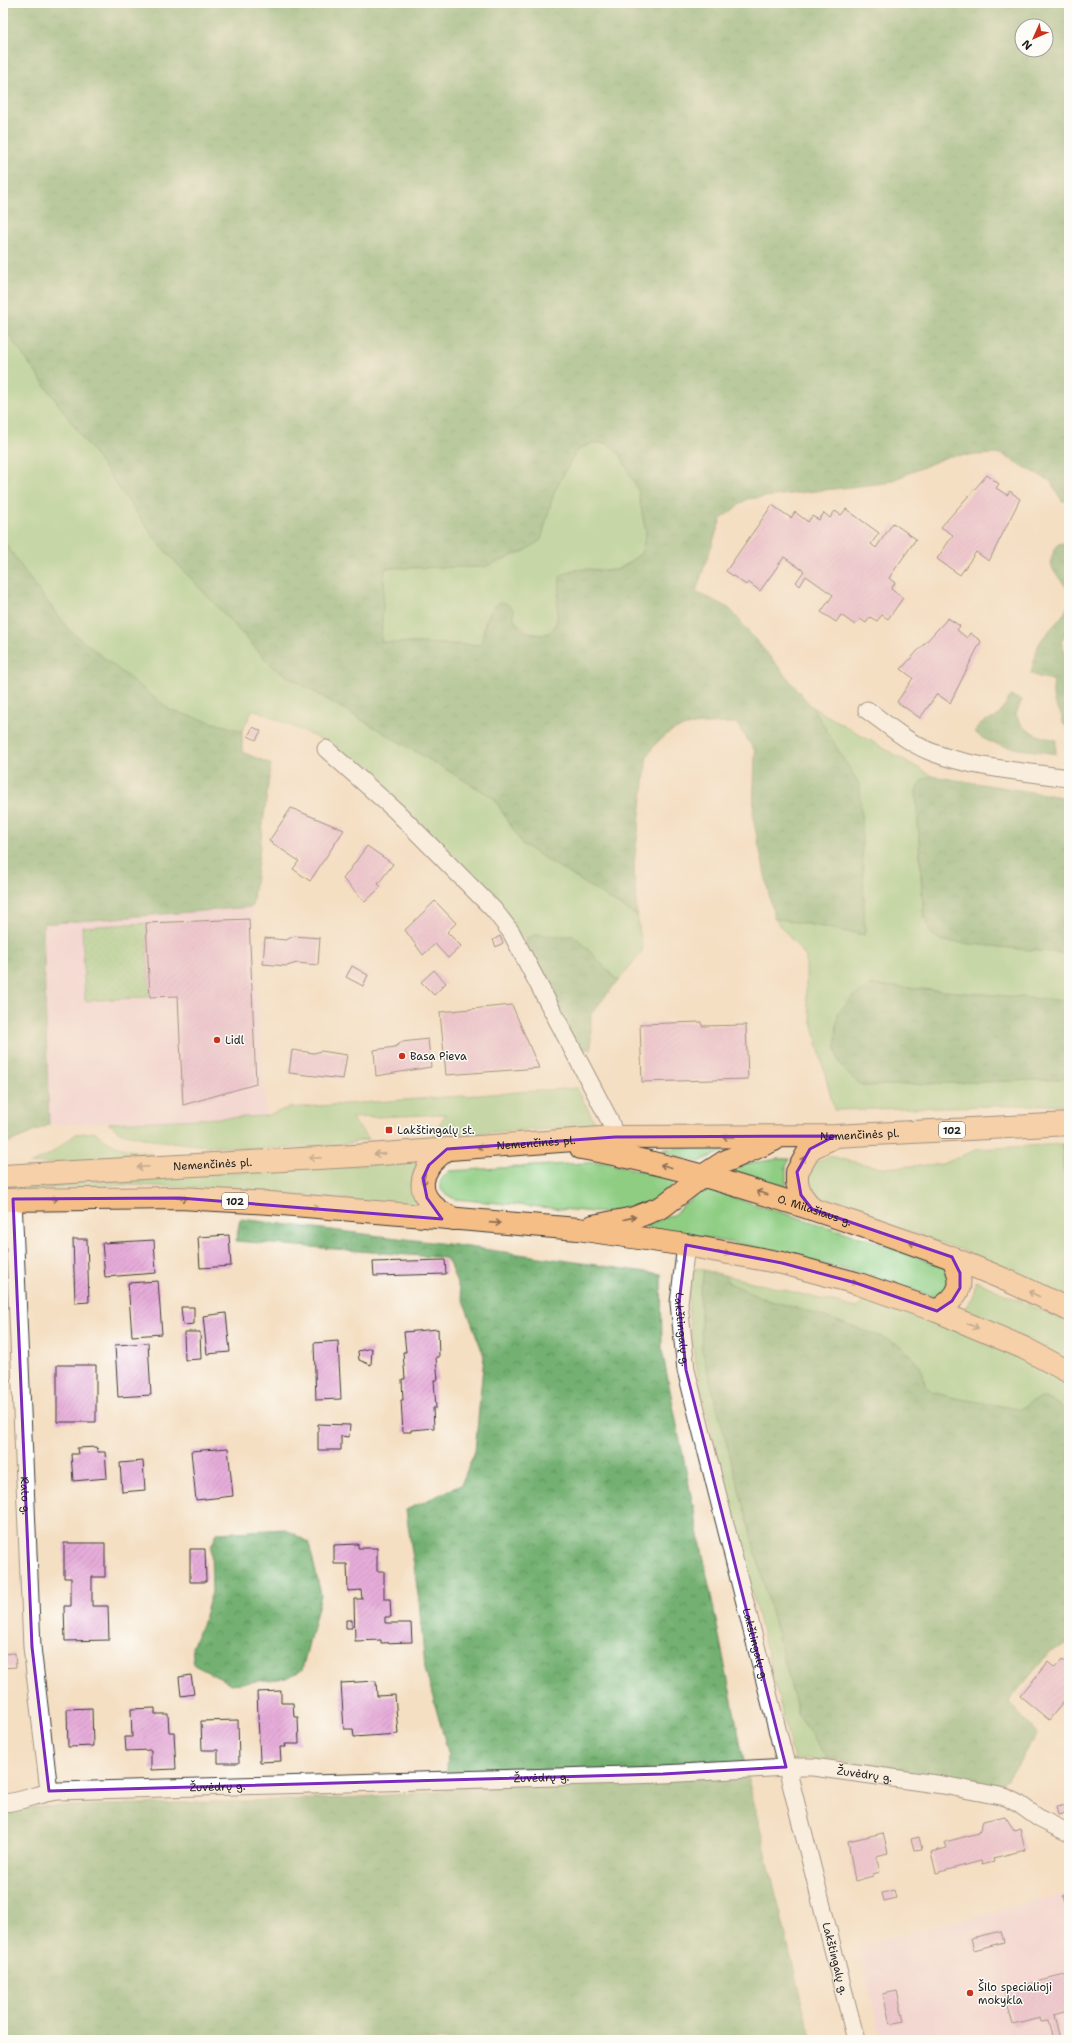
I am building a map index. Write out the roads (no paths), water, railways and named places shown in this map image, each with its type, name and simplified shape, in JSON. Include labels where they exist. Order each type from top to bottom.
[{"type":"main road","name":"Nemenčinės pl.","points":[[3,1176],[447,1149],[615,1137],[835,1136],[1069,1124]]},
{"type":"main road","points":[[812,1209],[801,1195],[797,1183],[797,1172],[810,1149],[835,1136]]},
{"type":"main road","name":"102","points":[[8,1199],[180,1198],[270,1203],[456,1220],[578,1229],[634,1218],[662,1207],[685,1191],[704,1175],[724,1162],[781,1137]]},
{"type":"main road","name":"O. Milašiaus g.","points":[[550,1142],[622,1155],[704,1175],[812,1209],[952,1257],[1069,1310]]},
{"type":"main road","points":[[447,1149],[429,1165],[423,1178],[423,1190],[432,1205],[441,1213],[456,1220]]},
{"type":"main road","points":[[578,1229],[686,1245],[782,1263],[856,1283],[937,1311],[1024,1348],[1069,1372]]},
{"type":"main road","points":[[937,1311],[952,1301],[960,1288],[960,1273],[952,1257]]},
{"type":"street","points":[[867,710],[915,744],[934,753],[969,762],[1069,778]]},
{"type":"street","points":[[326,750],[396,811],[494,910],[510,932],[610,1121],[615,1137]]},
{"type":"street","name":"Rato g.","points":[[8,1199],[32,1646],[48,1791]]},
{"type":"street","name":"Lakštingalų g.","points":[[686,1245],[679,1303],[686,1370],[856,2040]]},
{"type":"street","name":"Žuvėdrų g.","points":[[3,1803],[24,1801],[48,1791],[663,1774],[786,1767],[813,1767],[943,1785],[1000,1796],[1019,1804],[1040,1819],[1069,1833]]},
{"type":"place","name":"Lidl","points":[[217,1040]]},
{"type":"place","name":"Basa Pieva","points":[[402,1056]]},
{"type":"place","name":"Lakštingalų st.","points":[[389,1130]]},
{"type":"place","name":"Šilo specialioji mokykla","points":[[970,1993]]}]
